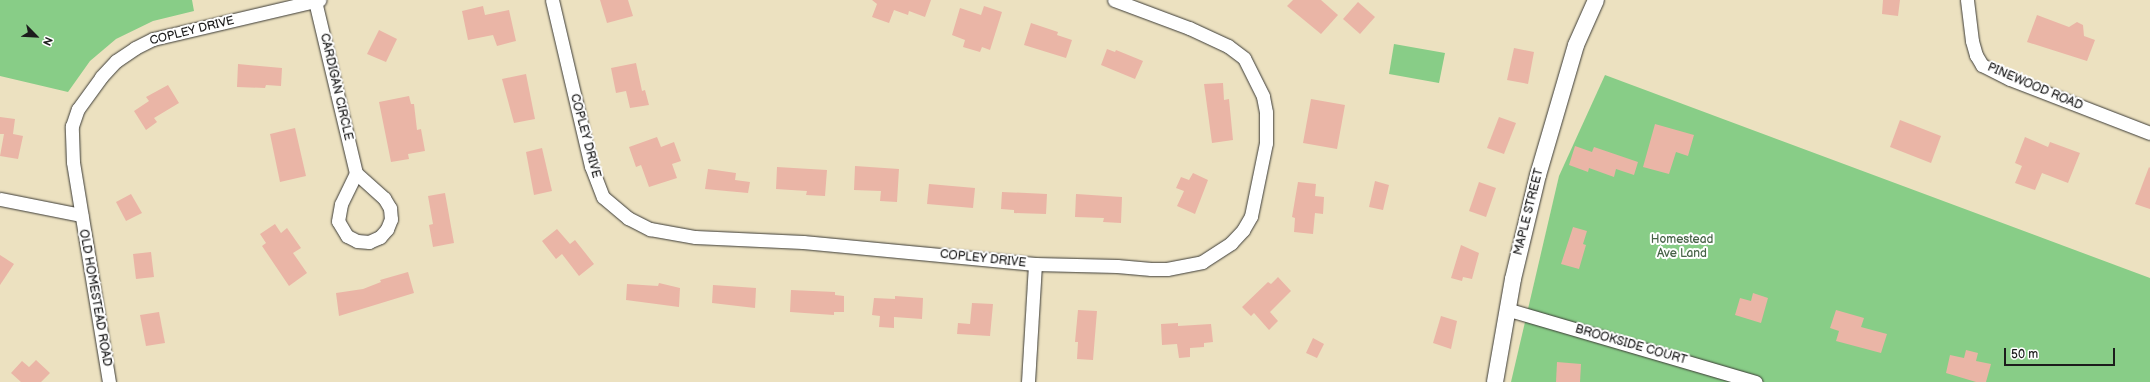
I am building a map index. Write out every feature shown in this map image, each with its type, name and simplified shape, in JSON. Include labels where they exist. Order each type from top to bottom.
[{"type":"street","name":"COPLEY DRIVE","points":[[81,215],[73,162],[72,126],[87,95],[116,61],[135,48],[153,39],[317,0]]},
{"type":"street","name":"CARDIGAN CIRCLE","points":[[317,0],[356,173]]},
{"type":"street","name":"COPLEY DRIVE","points":[[552,0],[591,166],[603,197],[628,218],[650,229],[695,237],[819,244],[1035,264],[1117,266],[1159,269],[1202,262],[1218,253],[1243,230],[1256,197],[1266,143],[1266,112],[1263,96],[1244,58],[1228,46],[1189,28],[1114,0]]},
{"type":"street","name":"MAPLE STREET","points":[[1495,382],[1506,309],[1538,175],[1576,45],[1596,0]]},
{"type":"street","name":"PINEWOOD ROAD","points":[[1966,0],[1972,41],[1976,55],[1982,65],[2010,78],[2150,134]]},
{"type":"street","points":[[356,173],[384,198],[391,213],[389,224],[384,234],[369,242],[357,241],[347,236],[338,221],[341,204],[356,173]]},
{"type":"street","points":[[0,199],[81,215]]},
{"type":"street","name":"OLD HOMESTEAD ROAD","points":[[81,215],[109,382]]},
{"type":"street","points":[[1028,382],[1035,264]]},
{"type":"street","name":"BROOKSIDE COURT","points":[[1506,309],[1756,382]]},
{"type":"green space","points":[[0,0],[192,0],[194,11],[153,21],[116,39],[90,61],[68,92],[0,76]]},
{"type":"green space","points":[[1394,44],[1445,53],[1439,83],[1389,74]]},
{"type":"green space","name":"Homestead Ave Land","points":[[1605,75],[2150,278],[2150,382],[1511,382],[1559,176]]},
{"type":"building","points":[[600,0],[628,0],[633,16],[607,23]]},
{"type":"building","points":[[872,0],[931,0],[925,17],[909,11],[908,15],[894,10],[889,23],[872,17],[877,4]]},
{"type":"building","points":[[1293,0],[1321,0],[1338,15],[1321,34],[1287,6]]},
{"type":"building","points":[[1883,0],[1900,0],[1898,16],[1882,14]]},
{"type":"building","points":[[1358,2],[1375,17],[1360,34],[1343,19]]},
{"type":"building","points":[[483,6],[485,15],[509,10],[516,41],[497,46],[493,35],[468,40],[462,11]]},
{"type":"building","points":[[984,6],[1002,12],[990,50],[982,47],[980,52],[963,47],[965,40],[952,35],[960,8],[981,15]]},
{"type":"building","points":[[2037,15],[2069,27],[2077,22],[2083,25],[2084,36],[2095,40],[2087,61],[2027,42]]},
{"type":"building","points":[[1031,23],[1058,32],[1057,35],[1072,40],[1066,58],[1024,45]]},
{"type":"building","points":[[379,30],[397,39],[386,62],[367,54]]},
{"type":"building","points":[[1514,48],[1534,52],[1528,84],[1507,80]]},
{"type":"building","points":[[1107,49],[1115,52],[1116,50],[1143,61],[1135,79],[1101,65]]},
{"type":"building","points":[[636,63],[642,91],[645,90],[649,105],[630,108],[626,91],[616,93],[611,68]]},
{"type":"building","points":[[238,64],[282,68],[281,86],[266,85],[265,88],[237,87]]},
{"type":"building","points":[[526,74],[535,119],[514,123],[502,79]]},
{"type":"building","points":[[1223,83],[1224,100],[1229,99],[1233,140],[1212,143],[1204,84]]},
{"type":"building","points":[[168,85],[179,103],[154,118],[157,122],[146,130],[134,111],[149,101],[146,97]]},
{"type":"building","points":[[409,96],[411,104],[414,104],[417,130],[421,129],[425,151],[408,154],[409,159],[391,162],[379,102]]},
{"type":"building","points":[[1311,99],[1345,105],[1337,149],[1303,143]]},
{"type":"building","points":[[0,117],[15,119],[13,134],[23,136],[18,159],[0,156],[4,134],[0,134]]},
{"type":"building","points":[[1499,117],[1516,123],[1504,154],[1487,148]]},
{"type":"building","points":[[1900,120],[1941,136],[1931,163],[1890,147]]},
{"type":"building","points":[[1655,124],[1694,135],[1688,156],[1676,152],[1669,174],[1643,167]]},
{"type":"building","points":[[295,128],[306,176],[280,182],[270,134]]},
{"type":"building","points":[[657,137],[661,147],[674,142],[681,161],[672,164],[677,178],[649,187],[641,165],[636,167],[629,147]]},
{"type":"building","points":[[2025,137],[2048,147],[2050,142],[2080,153],[2068,183],[2042,173],[2035,190],[2015,183],[2022,166],[2015,163]]},
{"type":"building","points":[[1575,146],[1592,152],[1594,147],[1638,162],[1634,175],[1616,169],[1614,177],[1589,168],[1588,172],[1569,165]]},
{"type":"building","points":[[542,148],[552,191],[534,195],[526,152]]},
{"type":"building","points":[[855,166],[899,169],[897,202],[880,201],[881,191],[854,190]]},
{"type":"building","points":[[777,167],[827,170],[825,196],[806,195],[807,191],[776,189]]},
{"type":"building","points":[[2149,167],[2150,168],[2150,209],[2135,204]]},
{"type":"building","points":[[708,169],[736,173],[735,180],[750,182],[748,193],[705,189]]},
{"type":"building","points":[[1193,173],[1208,180],[1195,214],[1177,206],[1184,191],[1176,188],[1181,177],[1189,180]]},
{"type":"building","points":[[1375,181],[1389,185],[1383,210],[1369,207]]},
{"type":"building","points":[[1298,182],[1316,184],[1315,196],[1324,197],[1323,214],[1315,213],[1313,234],[1294,232],[1295,218],[1292,217]]},
{"type":"building","points":[[1479,182],[1496,188],[1486,217],[1469,211]]},
{"type":"building","points":[[929,184],[975,188],[973,208],[927,204]]},
{"type":"building","points":[[1002,192],[1047,194],[1046,214],[1014,213],[1014,210],[1001,209]]},
{"type":"building","points":[[445,193],[454,243],[433,247],[429,225],[433,224],[428,196]]},
{"type":"building","points":[[131,194],[142,213],[126,221],[116,202]]},
{"type":"building","points":[[1076,194],[1122,197],[1121,223],[1103,222],[1104,218],[1075,217]]},
{"type":"building","points":[[275,224],[281,233],[287,228],[301,248],[293,253],[307,273],[289,286],[262,246],[266,243],[260,234]]},
{"type":"building","points":[[1573,227],[1587,231],[1583,244],[1586,245],[1579,269],[1561,264]]},
{"type":"building","points":[[557,229],[570,244],[575,240],[594,264],[579,276],[562,254],[556,259],[542,241]]},
{"type":"building","points":[[1461,245],[1479,253],[1472,279],[1463,277],[1462,281],[1451,278]]},
{"type":"building","points":[[151,252],[154,277],[136,279],[133,254]]},
{"type":"building","points":[[0,255],[14,264],[0,285]]},
{"type":"building","points":[[408,272],[414,293],[339,316],[336,293],[363,289],[381,282],[380,280]]},
{"type":"building","points":[[1278,277],[1291,291],[1270,312],[1278,321],[1269,330],[1254,313],[1251,316],[1242,307],[1268,282],[1271,284]]},
{"type":"building","points":[[659,283],[680,288],[679,307],[626,300],[627,284],[658,286]]},
{"type":"building","points":[[713,285],[756,288],[755,308],[712,303]]},
{"type":"building","points":[[791,290],[835,292],[835,295],[844,296],[844,312],[834,312],[834,315],[790,312]]},
{"type":"building","points":[[1753,293],[1768,298],[1761,323],[1735,315],[1740,298],[1751,301]]},
{"type":"building","points":[[895,296],[923,298],[922,319],[894,317],[894,328],[879,327],[880,316],[872,315],[874,298],[895,299]]},
{"type":"building","points":[[972,303],[993,304],[990,336],[957,334],[958,323],[970,324]]},
{"type":"building","points":[[1078,310],[1097,311],[1093,360],[1077,359],[1078,342],[1075,342]]},
{"type":"building","points":[[1836,310],[1864,318],[1861,327],[1887,334],[1881,353],[1836,341],[1839,331],[1830,328]]},
{"type":"building","points":[[159,312],[165,343],[146,346],[140,315]]},
{"type":"building","points":[[1441,316],[1457,321],[1451,349],[1433,343]]},
{"type":"building","points":[[1178,323],[1178,326],[1211,324],[1213,342],[1204,343],[1204,347],[1190,348],[1190,357],[1179,358],[1177,344],[1162,345],[1161,324]]},
{"type":"building","points":[[1313,338],[1324,344],[1317,358],[1306,353]]},
{"type":"building","points":[[1966,350],[1978,353],[1976,361],[1991,364],[1986,382],[1976,382],[1946,373],[1950,355],[1964,358]]},
{"type":"building","points":[[36,360],[50,373],[41,382],[21,382],[11,373],[22,361],[29,367]]},
{"type":"building","points":[[1557,362],[1581,364],[1580,382],[1556,382]]}]
